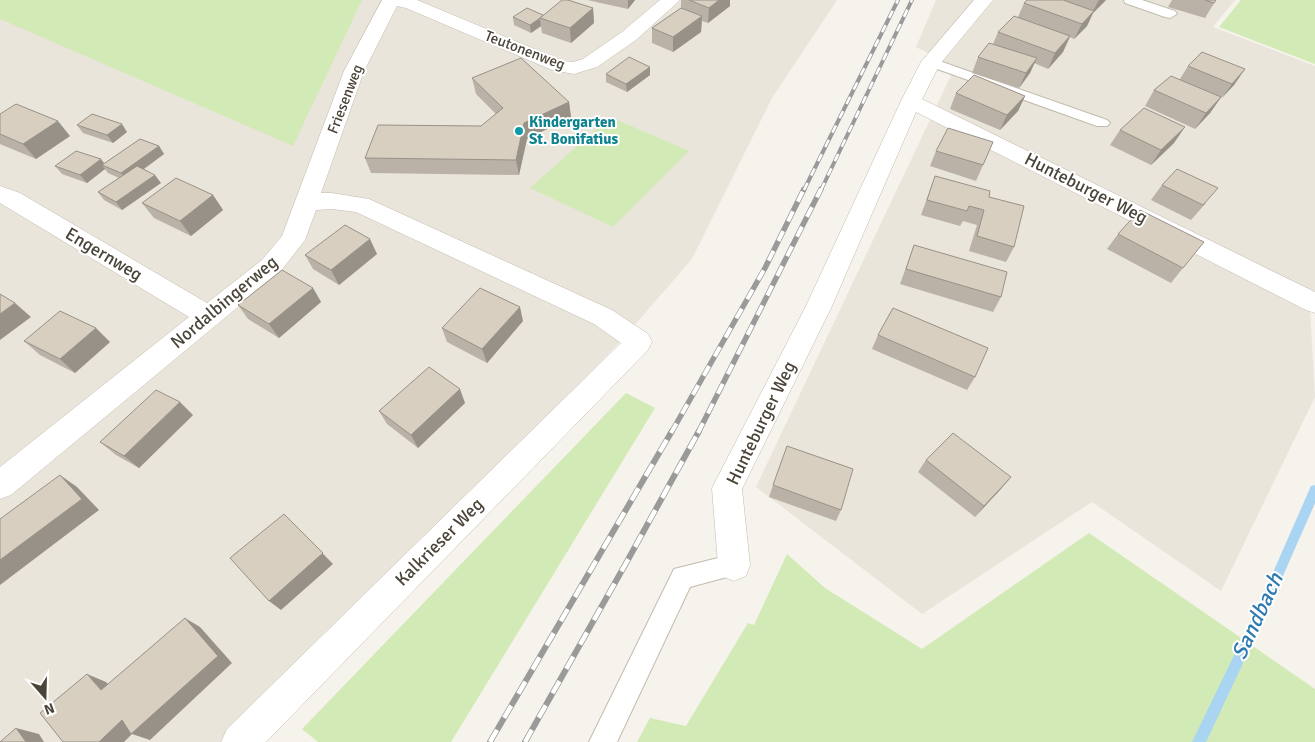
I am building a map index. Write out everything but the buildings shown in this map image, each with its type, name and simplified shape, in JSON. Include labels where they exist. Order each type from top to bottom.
[{"type":"street","name":"Teutonenweg","points":[[391,0],[411,4],[559,66],[574,68],[590,63],[629,36],[672,0]]},
{"type":"street","name":"Friesenweg","points":[[306,202],[354,71],[391,0]]},
{"type":"street","name":"Hunteburger Weg","points":[[734,564],[727,488],[819,306],[911,101],[931,62],[984,0]]},
{"type":"street","name":"Hunteburger Weg","points":[[911,101],[1315,303]]},
{"type":"street","name":"Engernweg","points":[[0,194],[208,316]]},
{"type":"street","name":"Kalkrieser Weg","points":[[240,742],[639,342],[603,317],[361,205],[332,201],[306,202]]},
{"type":"street","name":"Nordalbingerweg","points":[[0,485],[271,266],[293,240],[306,202]]},
{"type":"lane","points":[[1130,0],[1170,14]]},
{"type":"lane","points":[[931,62],[1102,123]]},
{"type":"lane","name":"Hunteburger Weg","points":[[603,742],[682,577],[734,564]]},
{"type":"shaded area","points":[[0,0],[837,0],[772,98],[692,259],[619,343],[225,742],[0,742]]},
{"type":"shaded area","points":[[936,0],[1235,0],[1213,27],[1315,66],[1315,299],[1310,308],[1315,397],[1221,591],[1092,502],[922,614],[756,487],[955,67],[916,47]]},
{"type":"green space","points":[[0,0],[362,0],[293,146],[0,19]]},
{"type":"green space","points":[[1241,0],[1315,0],[1315,64],[1219,27]]},
{"type":"green space","points":[[610,117],[689,151],[613,227],[530,188]]},
{"type":"green space","points":[[626,393],[655,408],[451,742],[318,742],[302,729]]},
{"type":"green space","points":[[1089,533],[1315,689],[1315,742],[637,742],[650,718],[686,726],[748,623],[754,625],[787,554],[825,588],[922,649]]},
{"type":"waterway","name":"Sandbach","points":[[1199,742],[1264,606],[1315,490]]},
{"type":"railway","points":[[804,190],[898,0]]},
{"type":"railway","points":[[821,190],[912,0]]},
{"type":"railway","points":[[671,433],[765,268],[804,189]]},
{"type":"railway","points":[[698,433],[821,189]]},
{"type":"railway","points":[[490,742],[672,431]]},
{"type":"railway","points":[[525,742],[699,431]]},
{"type":"place","name":"Kindergarten St. Bonifatius","points":[[519,131]]}]
